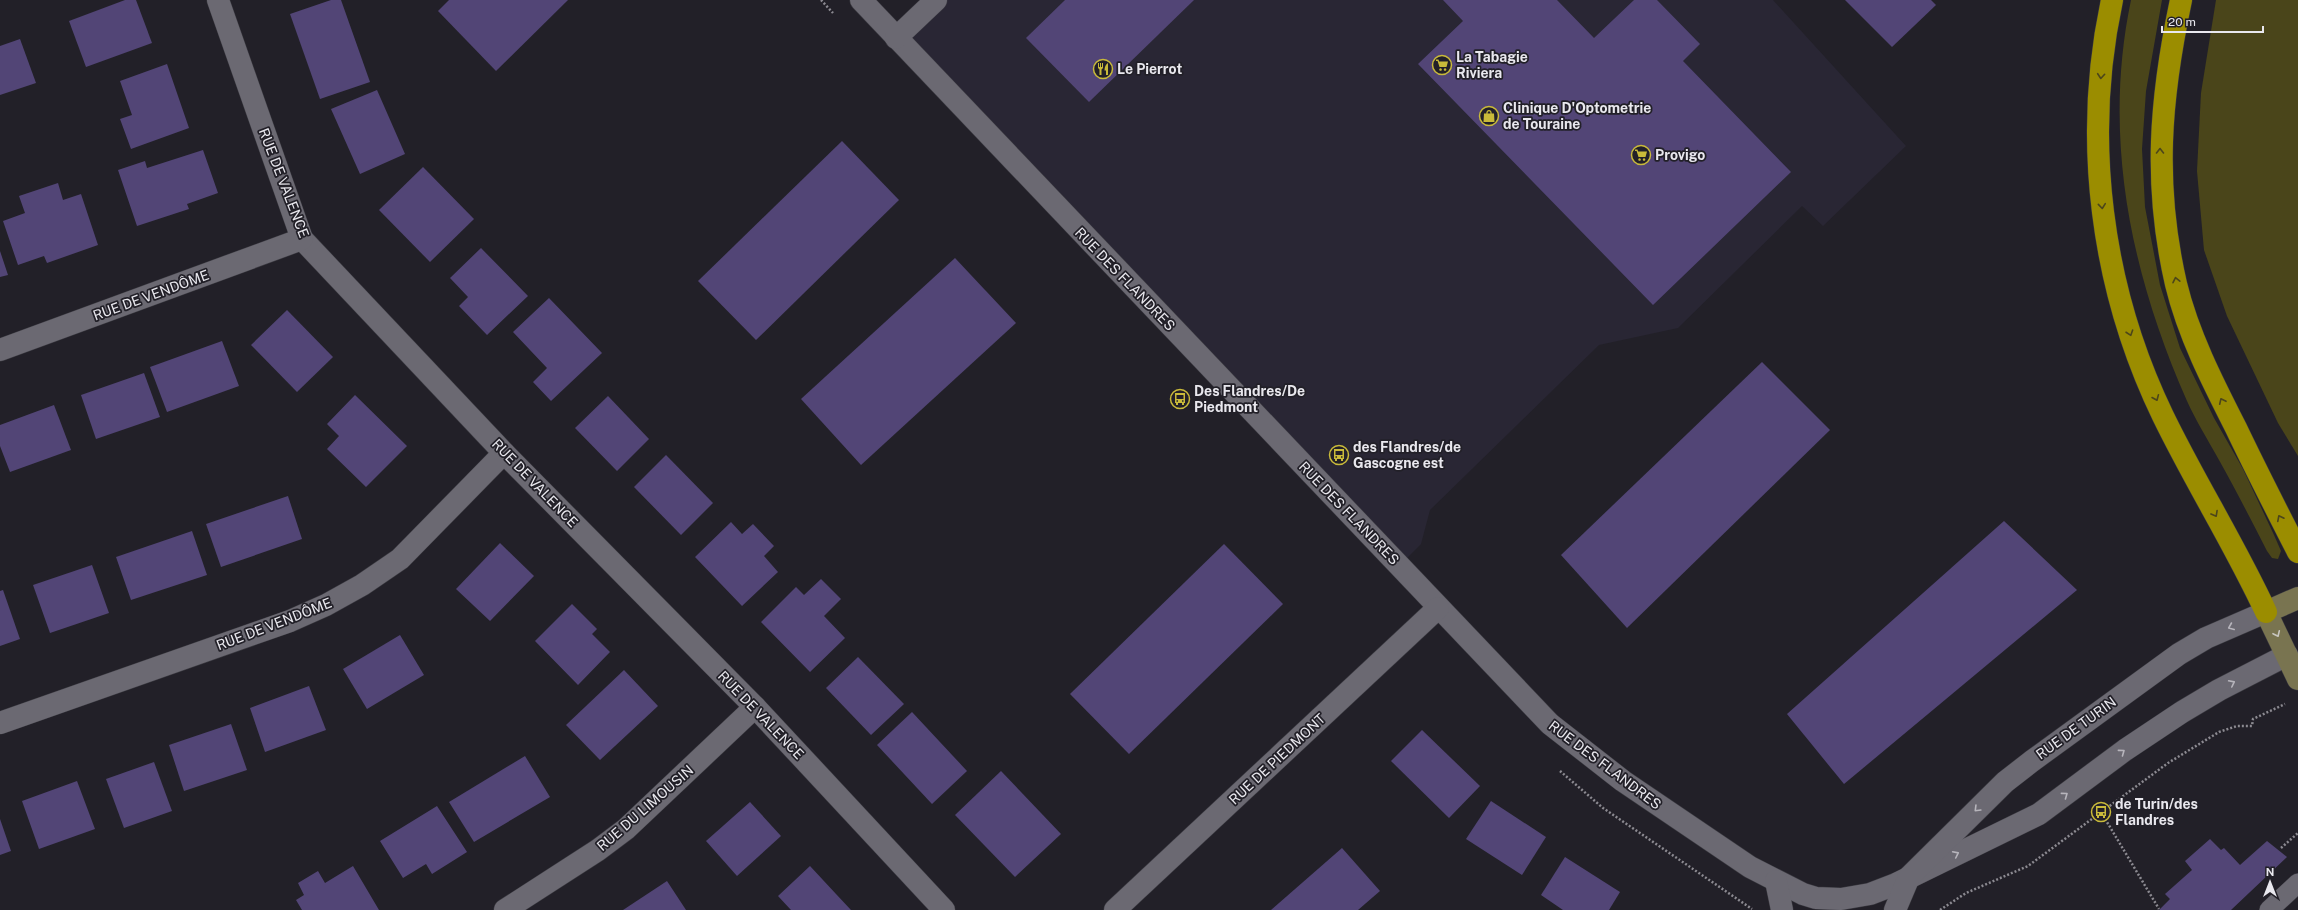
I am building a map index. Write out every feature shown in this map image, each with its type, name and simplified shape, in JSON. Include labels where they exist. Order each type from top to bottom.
[{"type":"highway","points":[[2112,0],[2102,68],[2099,129],[2104,224],[2116,284],[2141,362],[2162,414],[2248,572],[2266,612]]},
{"type":"highway","points":[[2181,0],[2166,77],[2160,138],[2165,222],[2176,285],[2185,314],[2210,376],[2298,552]]},
{"type":"street","name":"RUE DE VALENCE","points":[[218,0],[302,239],[504,453],[755,707],[944,910]]},
{"type":"street","name":"RUE DES FLANDRES","points":[[862,0],[896,38],[1532,707],[1582,751],[1694,830],[1776,881],[1816,898],[1841,899],[1870,894],[1909,877]]},
{"type":"street","points":[[896,38],[936,0]]},
{"type":"street","name":"RUE DE VENDÔME","points":[[0,350],[302,239]]},
{"type":"street","name":"RUE DE VENDÔME","points":[[0,723],[326,606],[362,585],[400,559],[504,453]]},
{"type":"street","points":[[2298,598],[2266,612],[2292,653],[2298,679]]},
{"type":"street","name":"RUE DE PIEDMONT","points":[[1115,910],[1438,608]]},
{"type":"street","name":"RUE DE TURIN","points":[[1895,910],[1909,877],[2005,782],[2157,668],[2206,638],[2266,612]]},
{"type":"street","points":[[1909,877],[2039,814],[2125,750],[2182,712],[2219,690],[2292,653]]},
{"type":"street","name":"RUE DU LIMOUSIN","points":[[505,910],[598,850],[626,829],[755,707]]},
{"type":"street","points":[[1776,881],[1782,910]]},
{"type":"lane","points":[[2269,910],[2298,883]]},
{"type":"path","points":[[1940,910],[1966,893],[2028,866],[2168,763],[2219,732],[2237,726],[2252,726],[2253,719],[2292,701]]},
{"type":"path","points":[[2101,812],[2159,910]]},
{"type":"path","points":[[2282,848],[2298,833]]},
{"type":"shaded area","points":[[936,0],[1773,0],[1906,146],[1823,226],[1802,206],[1678,328],[1599,345],[1430,510],[1421,544],[1399,566],[897,39]]},
{"type":"shaded area","points":[[2131,0],[2162,0],[2146,91],[2142,149],[2145,207],[2160,285],[2180,348],[2214,418],[2243,469],[2274,535],[2281,551],[2278,559],[2272,558],[2267,551],[2187,401],[2167,353],[2137,255],[2127,205],[2121,154],[2120,103],[2123,52]]},
{"type":"shaded area","points":[[2216,0],[2298,0],[2298,456],[2278,423],[2227,316],[2204,250],[2197,171],[2201,93]]},
{"type":"building","points":[[125,0],[136,0],[152,43],[86,67],[69,21]]},
{"type":"building","points":[[331,0],[341,0],[370,82],[320,99],[290,14]]},
{"type":"building","points":[[449,0],[568,0],[496,71],[438,11]]},
{"type":"building","points":[[1065,0],[1194,0],[1089,102],[1026,38]]},
{"type":"building","name":"Provigo","points":[[1443,0],[1557,0],[1594,38],[1634,0],[1657,0],[1700,44],[1683,61],[1791,172],[1653,305],[1418,64],[1463,21]]},
{"type":"building","points":[[1845,0],[1931,0],[1936,5],[1892,47]]},
{"type":"building","points":[[20,39],[36,83],[0,95],[0,46]]},
{"type":"building","points":[[167,64],[189,128],[131,149],[120,119],[132,115],[120,81]]},
{"type":"building","points":[[377,90],[405,154],[360,174],[331,109]]},
{"type":"building","points":[[842,141],[899,200],[756,340],[698,281]]},
{"type":"building","points":[[203,150],[218,193],[187,204],[189,209],[137,226],[118,170],[145,161],[147,168]]},
{"type":"building","points":[[423,167],[474,219],[430,262],[379,210]]},
{"type":"building","points":[[58,183],[63,200],[81,194],[98,245],[47,263],[44,256],[18,265],[3,221],[25,213],[19,196]]},
{"type":"building","points":[[481,248],[528,296],[487,335],[459,306],[468,297],[450,278]]},
{"type":"building","points":[[0,251],[8,275],[0,277]]},
{"type":"building","points":[[955,258],[1016,323],[861,465],[801,399]]},
{"type":"building","points":[[549,298],[602,353],[551,401],[533,382],[547,368],[513,332]]},
{"type":"building","points":[[287,310],[333,357],[297,392],[251,345]]},
{"type":"building","points":[[222,341],[239,386],[167,412],[150,367]]},
{"type":"building","points":[[1762,362],[1830,430],[1627,628],[1561,555]]},
{"type":"building","points":[[144,373],[160,417],[96,439],[81,395]]},
{"type":"building","points":[[355,395],[407,446],[366,487],[327,449],[339,436],[327,424]]},
{"type":"building","points":[[608,396],[649,439],[617,471],[575,428]]},
{"type":"building","points":[[54,405],[71,450],[10,472],[0,446],[0,425]]},
{"type":"building","points":[[666,455],[713,503],[681,535],[634,487]]},
{"type":"building","points":[[288,496],[302,539],[221,567],[206,524]]},
{"type":"building","points":[[2004,521],[2077,590],[1844,784],[1787,714]]},
{"type":"building","points":[[731,522],[742,534],[753,524],[774,546],[764,556],[778,572],[742,606],[695,557]]},
{"type":"building","points":[[192,531],[207,575],[131,600],[116,557]]},
{"type":"building","points":[[500,543],[534,576],[490,621],[456,589]]},
{"type":"building","points":[[1224,544],[1283,604],[1129,754],[1070,694]]},
{"type":"building","points":[[92,565],[109,613],[50,633],[33,585]]},
{"type":"building","points":[[821,579],[841,599],[824,616],[845,638],[810,672],[761,622],[796,587],[804,595]]},
{"type":"building","points":[[3,590],[20,639],[0,646],[0,591]]},
{"type":"building","points":[[572,604],[597,629],[592,634],[610,652],[578,685],[535,641]]},
{"type":"building","points":[[400,635],[424,675],[367,709],[343,669]]},
{"type":"building","points":[[858,657],[904,704],[871,735],[826,688]]},
{"type":"building","points":[[624,670],[658,706],[600,760],[566,725]]},
{"type":"building","points":[[309,686],[326,730],[265,752],[250,708]]},
{"type":"building","points":[[912,712],[967,771],[932,804],[877,745]]},
{"type":"building","points":[[231,724],[247,770],[184,791],[169,745]]},
{"type":"building","points":[[1422,730],[1480,786],[1449,818],[1391,761]]},
{"type":"building","points":[[525,756],[550,797],[474,842],[449,802]]},
{"type":"building","points":[[154,762],[172,811],[124,828],[106,779]]},
{"type":"building","points":[[1001,771],[1061,834],[1015,877],[955,815]]},
{"type":"building","points":[[77,781],[95,829],[39,849],[22,801]]},
{"type":"building","points":[[1491,801],[1546,837],[1522,875],[1466,839]]},
{"type":"building","points":[[750,802],[781,836],[737,876],[706,841]]},
{"type":"building","points":[[437,806],[467,852],[432,874],[426,864],[403,878],[380,841]]},
{"type":"building","points":[[0,819],[11,851],[0,855]]},
{"type":"building","points":[[2210,839],[2221,850],[2224,848],[2240,865],[2267,841],[2287,857],[2231,910],[2159,910],[2170,899],[2165,894],[2192,870],[2185,861]]},
{"type":"building","points":[[1342,848],[1380,891],[1358,910],[1271,910]]},
{"type":"building","points":[[1565,857],[1620,892],[1609,910],[1563,910],[1541,895]]},
{"type":"building","points":[[353,866],[379,910],[302,910],[296,900],[304,895],[298,883],[318,871],[325,883]]},
{"type":"building","points":[[810,866],[851,910],[791,910],[778,896]]},
{"type":"building","points":[[667,881],[686,910],[623,910]]},
{"type":"place","name":"La Tabagie Riviera","points":[[1442,65]]},
{"type":"place","name":"Le Pierrot","points":[[1103,69]]},
{"type":"place","name":"Clinique D'Optometrie de Touraine","points":[[1489,116]]},
{"type":"place","name":"Provigo","points":[[1641,155]]},
{"type":"place","name":"Des Flandres/De Piedmont","points":[[1180,399]]},
{"type":"place","name":"des Flandres/de Gascogne est","points":[[1339,455]]},
{"type":"place","name":"de Turin/des Flandres","points":[[2101,812]]}]
